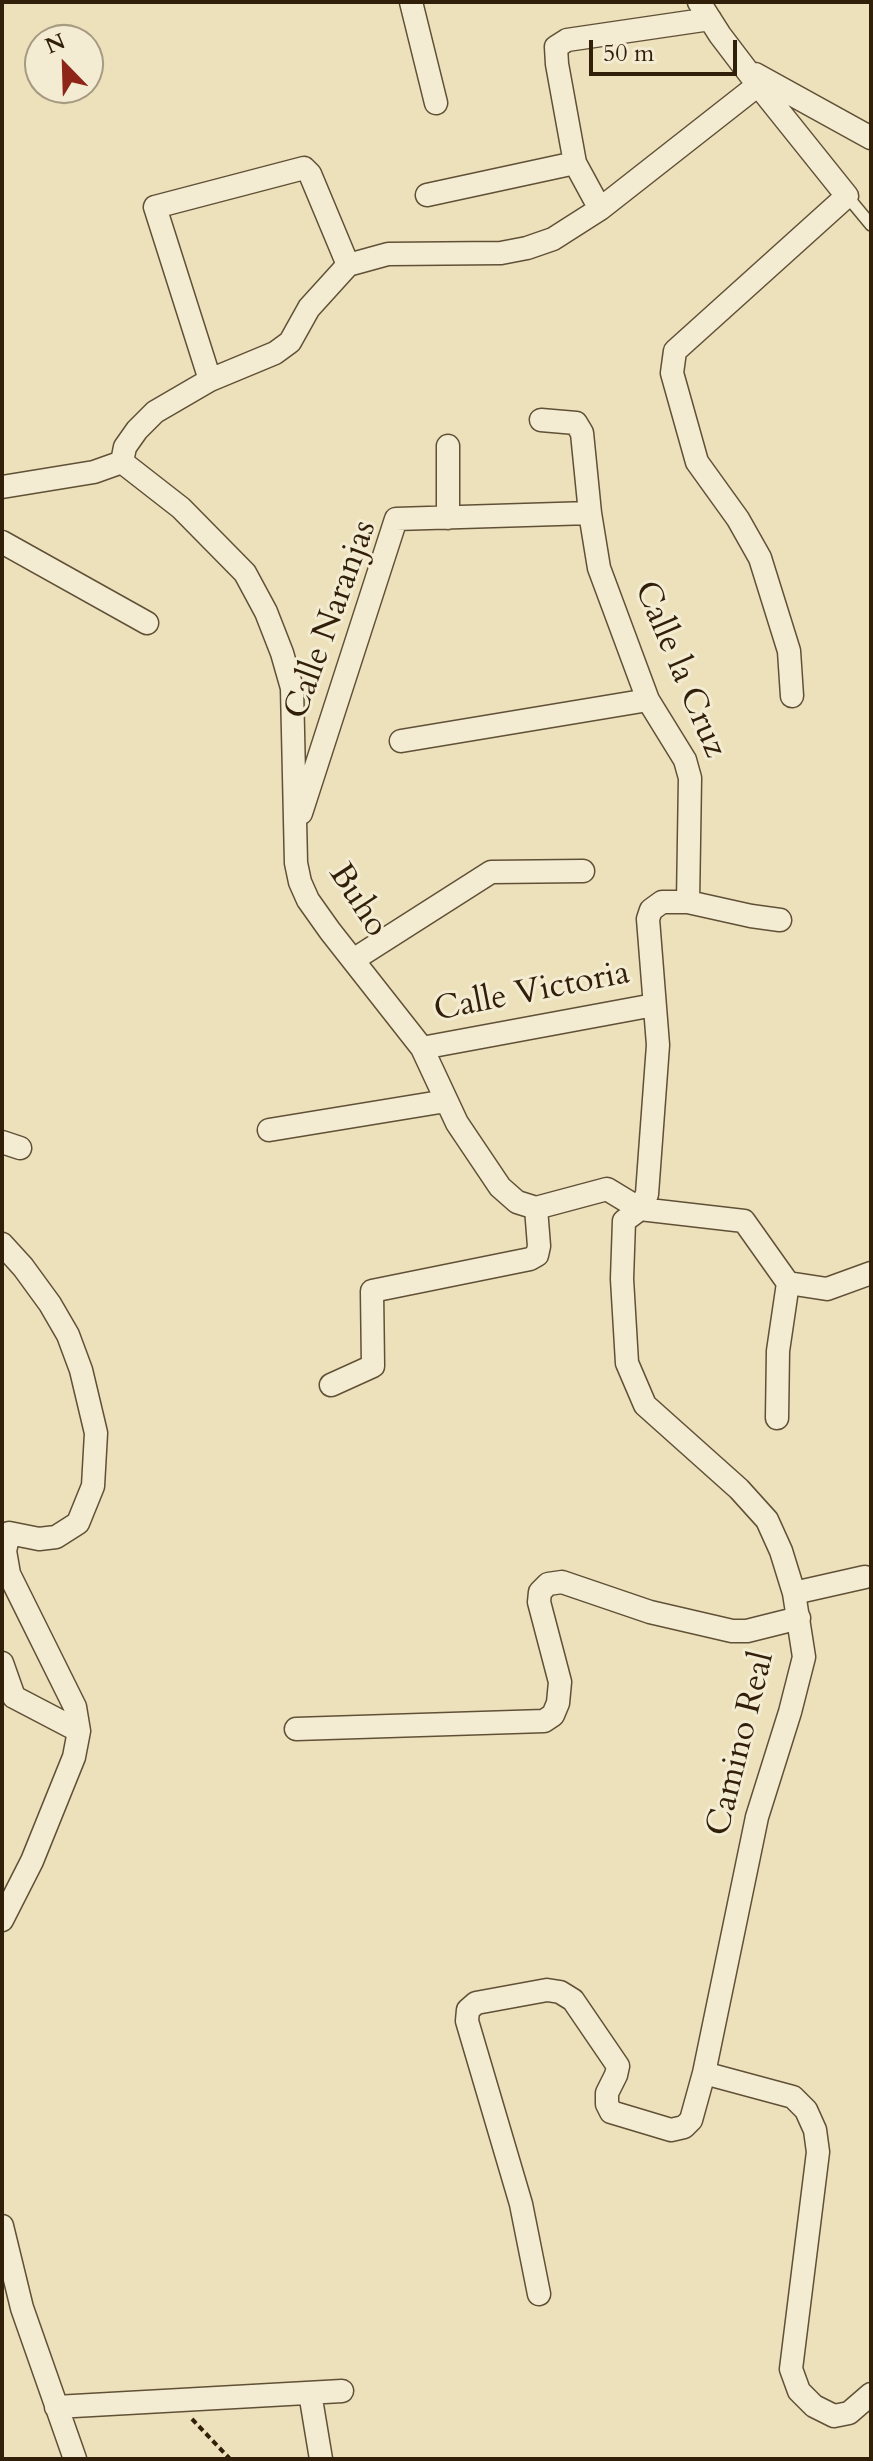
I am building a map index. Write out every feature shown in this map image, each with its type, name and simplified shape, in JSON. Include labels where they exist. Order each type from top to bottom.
[{"type":"street","points":[[411,2],[436,103]]},
{"type":"street","points":[[600,209],[575,163],[556,47],[567,40],[712,15],[752,78],[847,196],[675,351],[672,373],[697,462],[738,519],[760,558],[789,651],[792,696]]},
{"type":"street","points":[[752,78],[871,138]]},
{"type":"street","points":[[2,487],[94,472],[122,462],[125,447],[155,412],[210,380],[275,353],[290,342],[309,308],[348,265],[388,254],[501,253],[553,239],[600,209],[752,78]]},
{"type":"street","points":[[427,195],[575,163]]},
{"type":"street","points":[[210,380],[155,207],[304,168],[310,174],[348,265]]},
{"type":"street","name":"Calle la Cruz","points":[[541,420],[576,423],[582,433],[599,568],[648,700],[685,760],[690,778],[688,902]]},
{"type":"street","points":[[448,446],[448,518]]},
{"type":"street","name":"Buho","points":[[122,462],[181,508],[245,573],[266,612],[292,688],[296,863],[300,882],[315,910],[422,1048],[457,1123],[500,1187],[517,1202],[536,1208]]},
{"type":"street","name":"Calle Naranjas","points":[[296,829],[396,519],[590,513]]},
{"type":"street","points":[[2,542],[147,623]]},
{"type":"street","points":[[401,741],[648,700]]},
{"type":"street","points":[[353,960],[491,872],[583,871]]},
{"type":"street","points":[[640,1209],[647,1194],[658,1045],[648,919],[651,910],[662,902],[688,902],[780,920]]},
{"type":"street","name":"Calle Victoria","points":[[422,1048],[654,1005]]},
{"type":"street","points":[[269,1130],[446,1101]]},
{"type":"street","points":[[331,1385],[373,1366],[372,1291],[530,1259],[537,1255],[539,1246],[536,1208],[607,1189],[640,1209],[744,1221],[788,1283],[778,1351],[777,1418]]},
{"type":"street","name":"Camino Real","points":[[539,2294],[521,2204],[467,2021],[468,2010],[476,2003],[547,1990],[560,1992],[573,2000],[618,2066],[607,2093],[611,2112],[671,2130],[684,2127],[691,2120],[704,2073],[730,1934],[757,1817],[804,1657],[794,1593],[767,1520],[739,1489],[645,1405],[627,1363],[622,1279],[624,1221],[640,1209]]},
{"type":"street","points":[[2,1244],[50,1304],[68,1335],[81,1370],[96,1433],[93,1486],[78,1523],[56,1537],[39,1539],[6,1528],[5,1551],[9,1574],[75,1707],[79,1731],[74,1757],[48,1822],[2,1920]]},
{"type":"street","points":[[788,1283],[827,1289],[871,1273]]},
{"type":"street","points":[[794,1593],[865,1577]]},
{"type":"street","points":[[296,1729],[544,1721],[553,1715],[558,1703],[560,1682],[539,1602],[540,1592],[548,1584],[562,1582],[650,1612],[732,1631],[747,1631],[799,1618]]},
{"type":"street","points":[[2,1663],[8,1704],[79,1731]]},
{"type":"street","points":[[704,2073],[793,2097],[806,2110],[815,2130],[818,2152],[791,2369],[799,2391],[814,2406],[834,2416],[849,2413],[871,2394]]},
{"type":"street","points":[[2,2226],[22,2308],[75,2459]]},
{"type":"street","points":[[56,2407],[342,2391]]},
{"type":"street","points":[[310,2393],[321,2459]]},
{"type":"lane","points":[[847,196],[871,225]]},
{"type":"path","points":[[174,2400],[230,2459]]}]
